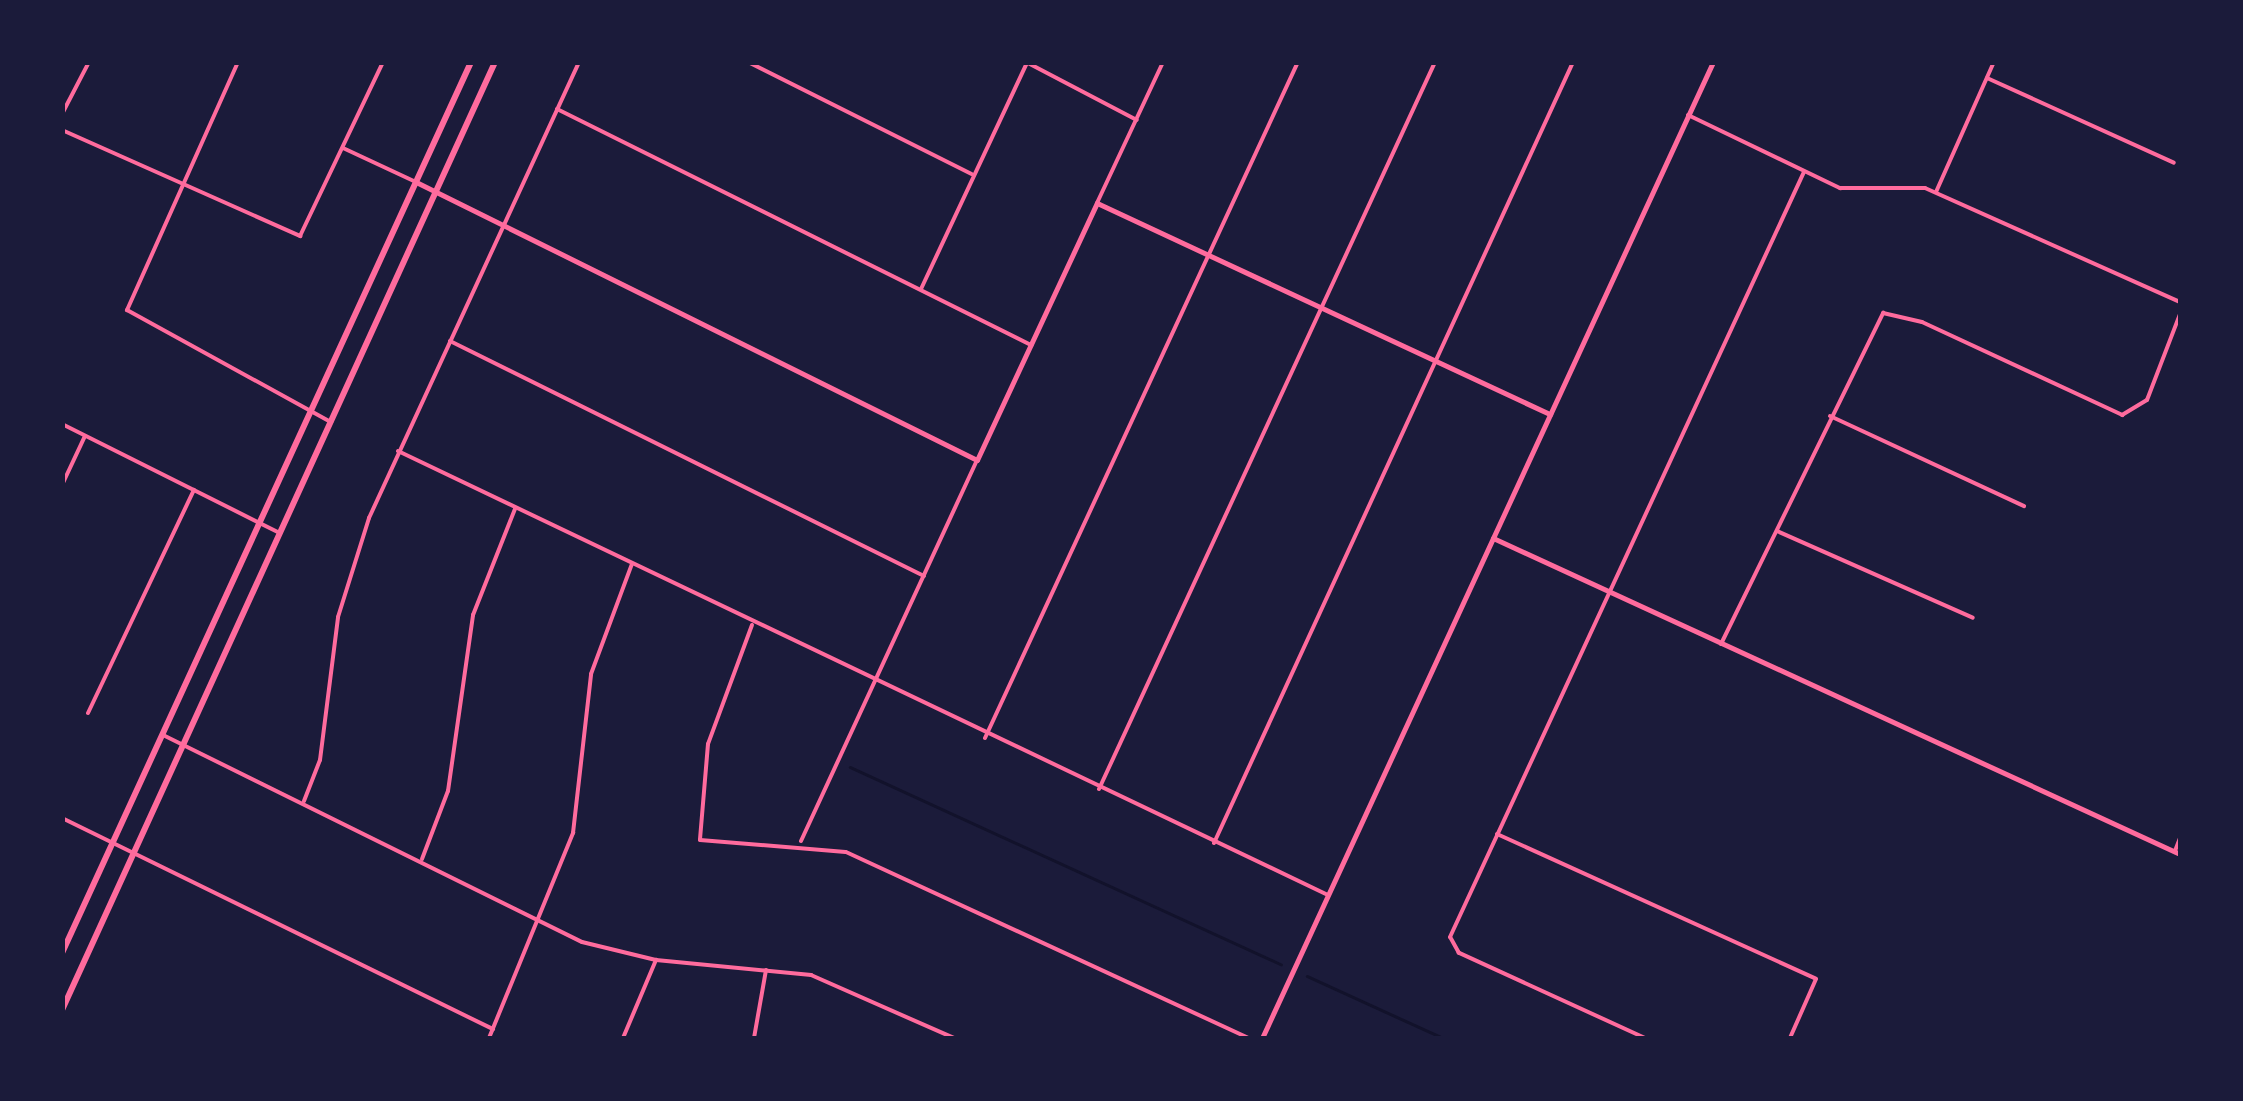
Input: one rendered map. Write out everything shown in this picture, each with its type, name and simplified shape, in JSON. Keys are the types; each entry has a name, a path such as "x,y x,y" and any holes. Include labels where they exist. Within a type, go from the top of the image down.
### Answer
{"main road":[{"path":"62,954 471,62"},
{"path":"62,1010 495,62"}],"street":[{"path":"62,114 89,62"},
{"path":"238,62 127,310 330,422"},
{"path":"62,130 300,236 383,62"},
{"path":"304,800 320,760 346,587 398,452 579,62"},
{"path":"748,62 972,174"},
{"path":"800,844 1162,62"},
{"path":"985,738 1298,62"},
{"path":"1098,790 1435,62"},
{"path":"1214,843 1573,62"},
{"path":"1262,1038 1712,62"},
{"path":"1936,192 1994,62"},
{"path":"920,288 1026,63 1137,120"},
{"path":"1987,78 2174,164"},
{"path":"558,109 1032,345"},
{"path":"1688,115 1804,172 1855,191 1936,192 2180,302"},
{"path":"343,148 504,223 977,460"},
{"path":"1646,1038 1448,945 1804,172"},
{"path":"1097,203 1550,414"},
{"path":"1720,644 1884,313 1922,322 2122,415 2147,400 2180,314"},
{"path":"450,341 924,576"},
{"path":"1830,416 2024,506"},
{"path":"62,424 280,533"},
{"path":"62,485 86,436"},
{"path":"398,452 873,686 1328,895"},
{"path":"88,714 194,490"},
{"path":"422,859 448,791 472,616 516,507"},
{"path":"1777,531 1973,618"},
{"path":"1493,538 2178,853 2180,838"},
{"path":"490,1038 574,833 592,674 632,564"},
{"path":"752,625 708,744 700,840 800,844 846,852 1248,1038"},
{"path":"162,735 304,800 540,920 656,960 766,969 826,980 954,1038"},
{"path":"62,818 493,1029"},
{"path":"1496,834 1816,979 1790,1038"},
{"path":"622,1038 656,960"},
{"path":"754,1038 766,969"}],"waterway":[{"path":"850,767 1281,964"},
{"path":"1307,976 1443,1038"}]}
